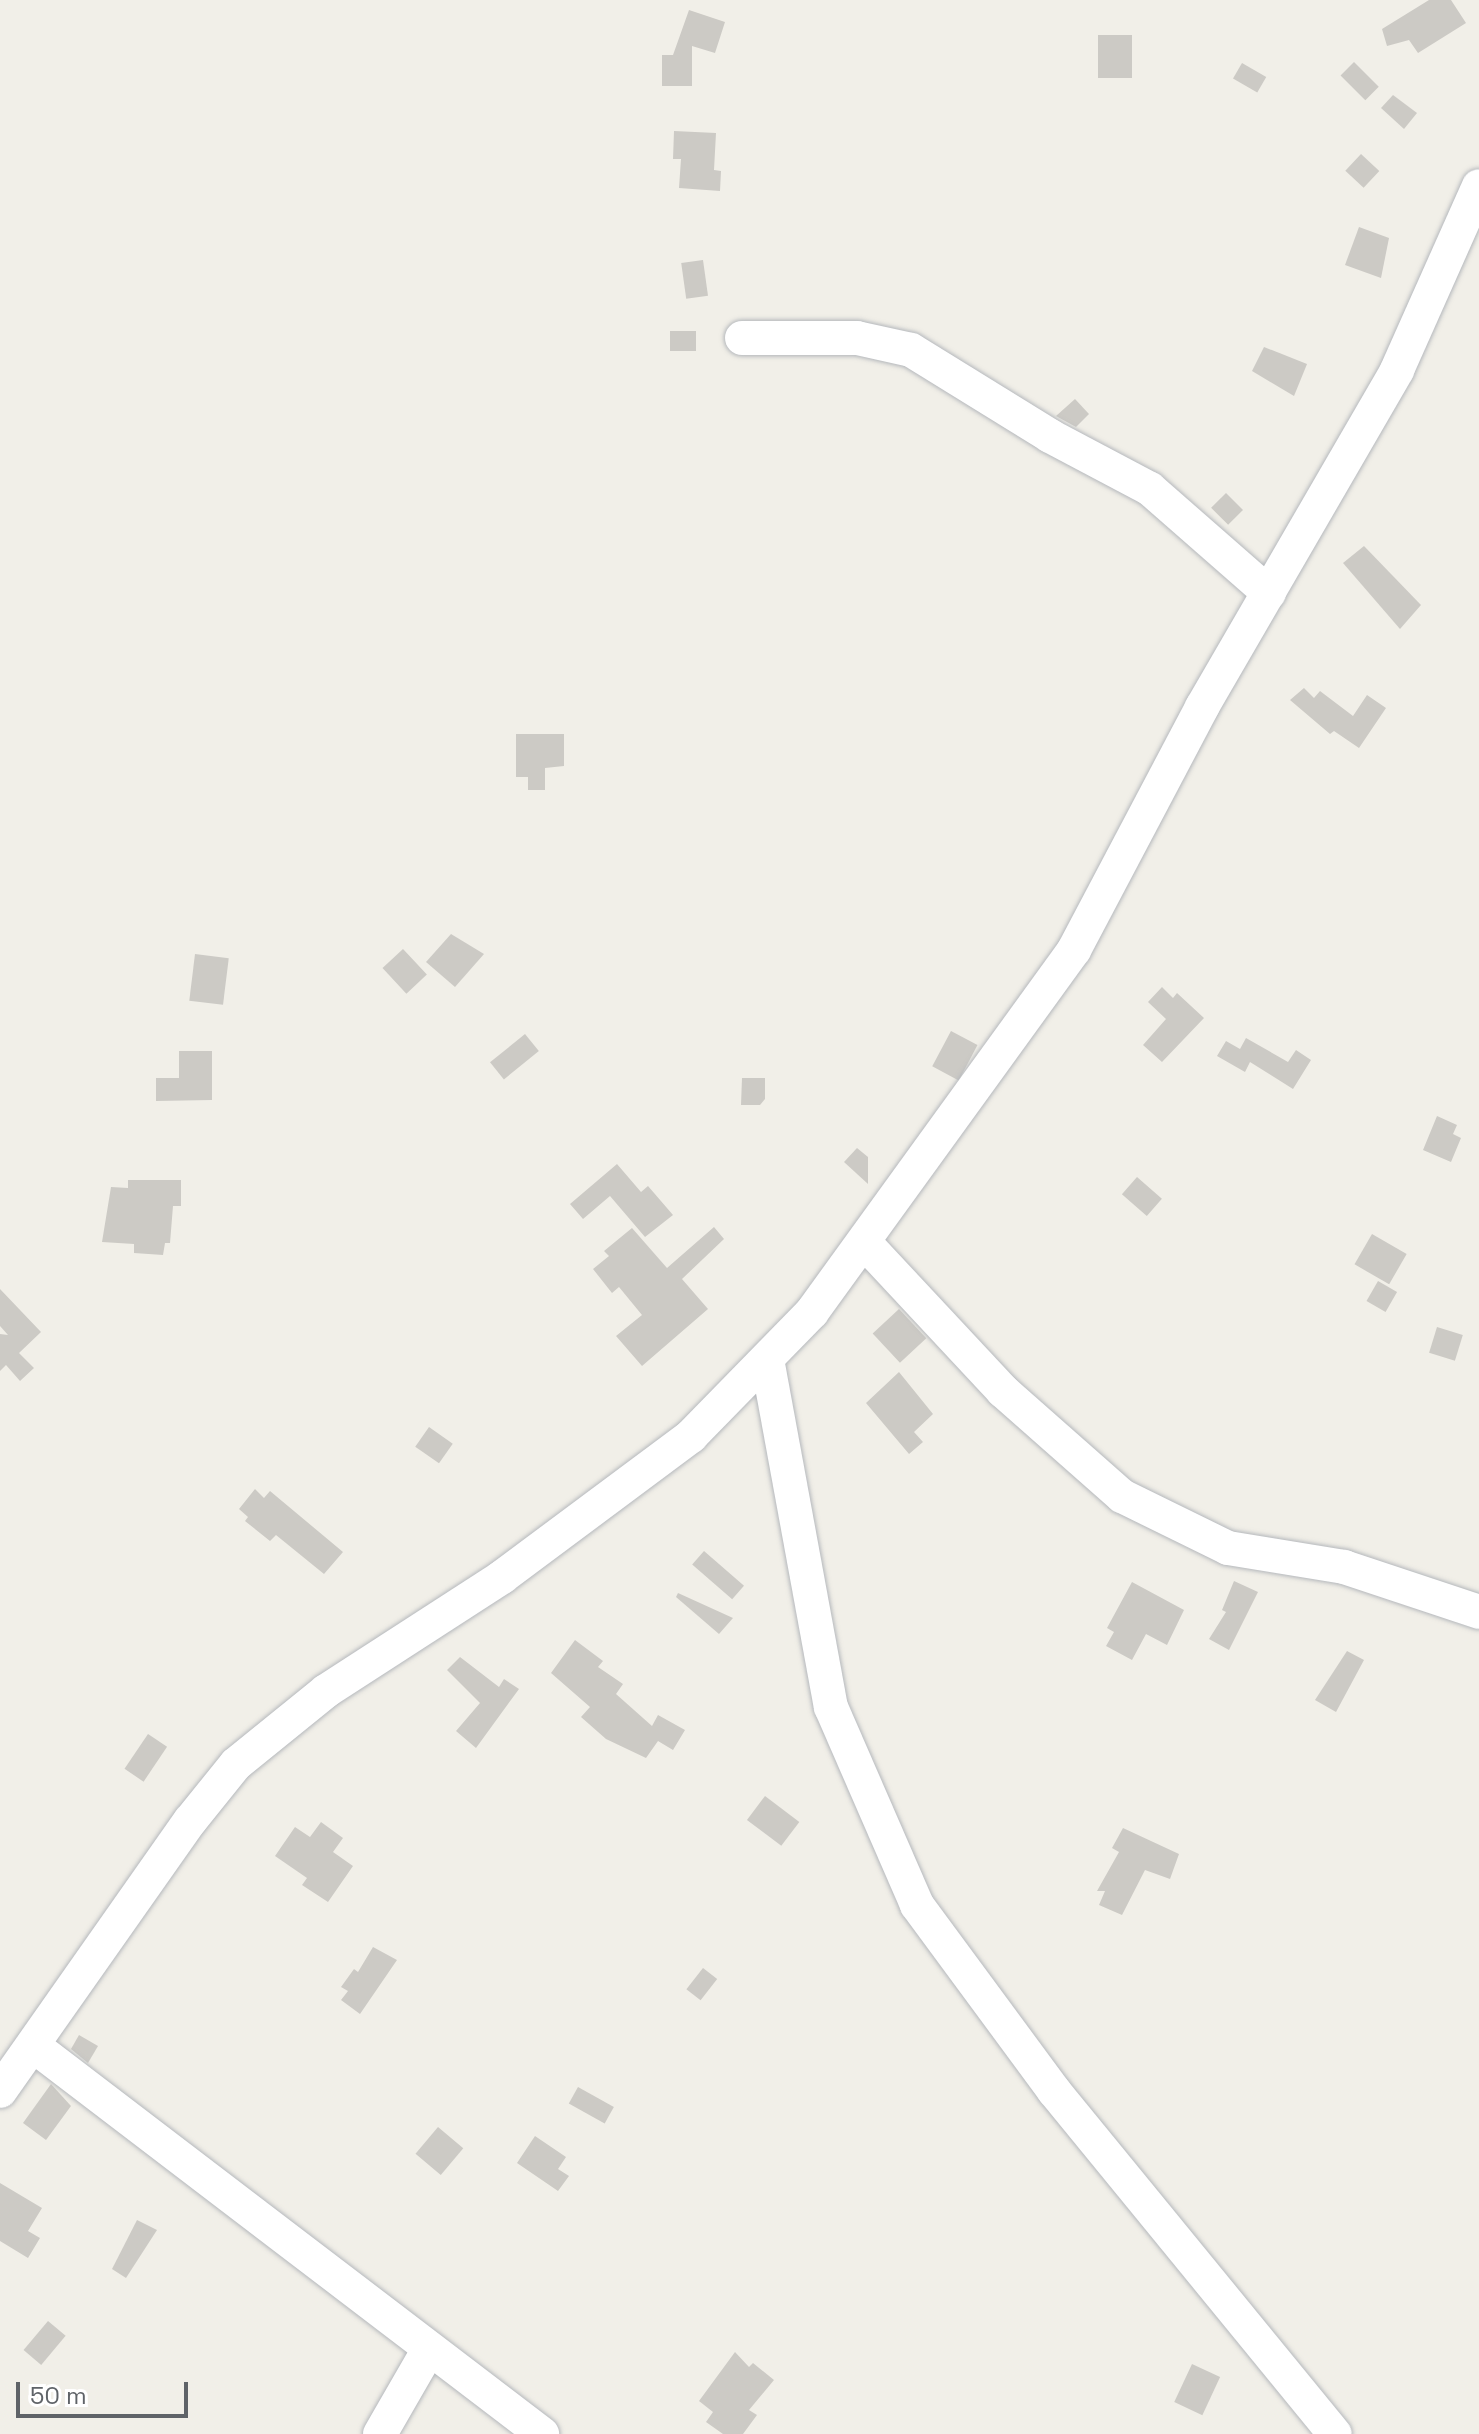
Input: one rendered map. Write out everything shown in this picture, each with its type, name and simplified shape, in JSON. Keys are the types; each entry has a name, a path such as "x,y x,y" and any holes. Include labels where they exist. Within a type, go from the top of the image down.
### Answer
{"street":[{"path":"0,2091 35,2047 190,1821 236,1764 326,1691 502,1577 691,1436 812,1312 865,1243 1074,950 1202,707 1397,370 1478,194"},
{"path":"742,338 857,338 911,350 1050,436 1150,489 1269,593"},
{"path":"865,1243 1003,1391 1122,1496 1228,1548 1344,1567 1479,1612"},
{"path":"767,1359 831,1707 917,1905 1054,2091 1335,2434"},
{"path":"35,2047 428,2351 542,2434"},
{"path":"380,2434 428,2351"}],"building":[{"path":"1429,0 1451,0 1466,23 1418,53 1409,40 1387,46 1382,29"},
{"path":"689,10 725,22 715,53 692,46 692,86 662,86 662,55 673,55"},
{"path":"1098,35 1132,35 1132,78 1098,78"},
{"path":"1354,62 1379,87 1365,100 1341,75"},
{"path":"1242,63 1266,77 1257,93 1233,79"},
{"path":"1393,95 1417,113 1404,129 1381,108"},
{"path":"674,131 716,133 714,170 721,171 720,191 679,188 681,159 673,159"},
{"path":"1361,154 1379,171 1364,188 1345,171"},
{"path":"1359,227 1389,238 1381,278 1345,265"},
{"path":"703,260 708,296 686,299 681,263"},
{"path":"670,331 696,331 696,351 670,351"},
{"path":"1264,347 1307,364 1294,396 1252,371"},
{"path":"1075,399 1089,414 1076,427 1056,416"},
{"path":"1226,493 1243,510 1228,525 1211,508"},
{"path":"1364,546 1421,605 1400,629 1343,563"},
{"path":"1304,688 1314,698 1320,691 1353,716 1367,695 1386,708 1359,748 1334,731 1330,734 1290,700"},
{"path":"516,734 564,734 564,766 545,768 545,790 528,790 528,777 516,777"},
{"path":"451,934 484,954 455,987 426,962"},
{"path":"403,949 427,975 406,994 383,968"},
{"path":"195,954 229,958 223,1005 189,1001"},
{"path":"1162,987 1173,998 1177,993 1204,1018 1162,1062 1143,1045 1166,1019 1148,1002"},
{"path":"951,1031 977,1045 959,1080 932,1066"},
{"path":"525,1034 539,1051 504,1079 490,1062"},
{"path":"1246,1038 1288,1062 1296,1050 1311,1060 1293,1089 1250,1062 1245,1072 1217,1056 1226,1041 1240,1049"},
{"path":"179,1051 212,1051 212,1100 156,1101 156,1078 179,1078"},
{"path":"742,1078 765,1078 765,1099 760,1105 741,1105"},
{"path":"1437,1116 1457,1125 1453,1134 1461,1138 1451,1162 1423,1150"},
{"path":"857,1148 868,1157 868,1184 844,1162"},
{"path":"617,1164 641,1192 648,1186 673,1215 645,1237 610,1196 583,1219 570,1204"},
{"path":"1137,1177 1162,1199 1147,1216 1122,1194"},
{"path":"128,1180 181,1180 181,1206 173,1206 170,1243 165,1243 163,1255 134,1253 134,1244 102,1242 111,1187 128,1188"},
{"path":"714,1227 724,1239 682,1279 708,1309 642,1366 616,1336 642,1315 619,1287 612,1293 593,1269 609,1256 604,1251 632,1228 667,1268"},
{"path":"1372,1234 1407,1254 1389,1284 1354,1264"},
{"path":"1378,1281 1397,1292 1386,1312 1366,1301"},
{"path":"0,1289 41,1332 19,1353 34,1368 20,1381 6,1365 0,1371 0,1334 8,1335 0,1326"},
{"path":"899,1309 926,1338 900,1363 873,1334"},
{"path":"1437,1327 1463,1335 1455,1361 1429,1353"},
{"path":"899,1372 933,1414 914,1432 923,1442 909,1454 866,1403"},
{"path":"429,1427 453,1444 439,1463 415,1447"},
{"path":"255,1489 264,1498 270,1491 343,1552 324,1574 276,1535 270,1541 245,1521 248,1517 239,1509"},
{"path":"704,1551 744,1586 732,1599 692,1565"},
{"path":"1234,1581 1258,1592 1229,1650 1209,1639 1226,1612 1222,1610"},
{"path":"1132,1582 1184,1610 1167,1645 1146,1634 1132,1660 1106,1646 1114,1632 1107,1628"},
{"path":"678,1593 733,1618 719,1634 676,1597"},
{"path":"575,1640 603,1661 598,1667 623,1684 616,1694 652,1726 658,1715 685,1730 673,1750 658,1741 646,1758 606,1739 581,1717 590,1707 551,1673"},
{"path":"1347,1651 1364,1660 1336,1712 1315,1700"},
{"path":"460,1657 499,1687 504,1679 519,1689 476,1748 456,1731 480,1703 447,1670"},
{"path":"148,1734 167,1747 144,1782 125,1769"},
{"path":"765,1796 799,1822 781,1846 747,1820"},
{"path":"321,1822 343,1838 333,1852 353,1866 328,1902 302,1885 307,1878 275,1856 295,1827 310,1837"},
{"path":"1123,1828 1179,1854 1170,1879 1145,1870 1122,1915 1099,1905 1105,1891 1097,1891 1119,1852 1112,1848"},
{"path":"373,1947 397,1960 360,2014 341,2000 348,1991 341,1987 354,1969 358,1972"},
{"path":"703,1968 717,1979 701,2000 686,1989"},
{"path":"79,2035 98,2046 88,2063 71,2049"},
{"path":"51,2084 71,2106 46,2140 23,2123"},
{"path":"578,2087 614,2107 605,2123 569,2104"},
{"path":"438,2127 463,2148 441,2175 416,2154"},
{"path":"535,2136 566,2157 558,2169 569,2176 558,2191 517,2163"},
{"path":"0,2183 42,2208 28,2231 40,2238 28,2258 0,2241"},
{"path":"137,2220 157,2230 126,2278 112,2269"},
{"path":"48,2321 66,2336 41,2365 24,2350"},
{"path":"735,2352 749,2367 753,2363 774,2380 749,2410 757,2415 743,2434 723,2434 706,2422 713,2412 699,2401"},
{"path":"1192,2364 1220,2377 1202,2415 1174,2402"}]}
